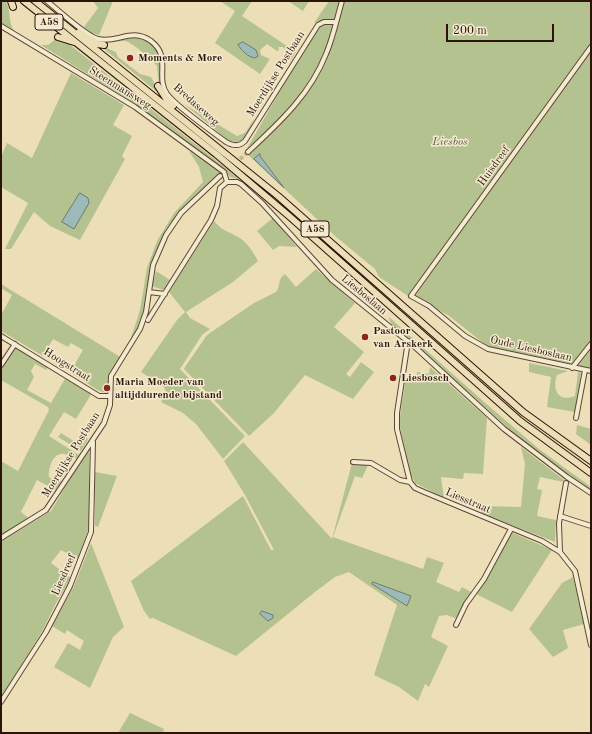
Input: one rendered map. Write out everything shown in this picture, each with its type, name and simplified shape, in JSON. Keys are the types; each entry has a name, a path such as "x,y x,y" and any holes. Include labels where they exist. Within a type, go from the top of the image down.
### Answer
{"highway":[{"path":"11,1 13,8"},
{"name":"A58","path":"24,1 216,154 273,202 520,421 591,473"},
{"name":"A58","path":"35,1 197,129 278,196 523,412 591,461"},
{"name":"A58","path":"59,20 98,44 104,45"},
{"name":"A58","path":"58,37 75,42"},
{"name":"A58","path":"158,86 167,100 197,129"}],"street":[{"name":"Bredaseweg","path":"47,1 95,38 112,40 133,35 152,42 157,48 163,61 163,80 168,95 226,142 238,146"},
{"path":"248,152 286,116 309,88 327,54 342,1"},
{"name":"Moerdijkse Postbaan","path":"238,146 245,141 318,25 324,22 336,22"},
{"name":"Steenmansweg","path":"1,26 135,107 224,172 227,182"},
{"name":"Huisdreef","path":"411,296 591,47"},
{"name":"Moerdijkse Postbaan","path":"1,538 46,510 94,439 106,417 110,396 111,376 136,339 140,329 149,292 153,265 166,235 181,213 220,176"},
{"path":"148,320 211,220 217,206 220,188 227,182"},
{"name":"Liesboslaan","path":"227,182 237,182 247,189 262,203 332,280 408,341 509,433 567,477 591,493"},
{"path":"149,292 165,294"},
{"name":"Oude Liesboslaan","path":"411,296 429,306 465,336 488,349 591,371"},
{"name":"Hoogstraat","path":"1,336 99,396 110,396"},
{"path":"408,341 396,413 397,429 410,482"},
{"path":"1,365 15,344"},
{"path":"572,368 591,344"},
{"path":"576,418 585,370"},
{"name":"Liesdreef","path":"1,702 46,632 70,586 91,532 94,439"},
{"name":"Liesstraat","path":"353,462 371,463 400,480 410,482 415,488 550,545 560,552 575,572 591,645"},
{"path":"560,552 560,516 566,484"},
{"path":"560,516 591,526"},
{"path":"456,625 466,604 484,579 511,529"},
{"path":"550,545 557,543 559,540"}],"green space":[{"path":"1,1 6,1 14,31 1,23"},
{"path":"93,1 113,1 99,35 92,33 84,27 98,8"},
{"path":"220,1 252,1 242,16 296,52 290,61 283,47 278,47 279,50 277,51 267,44 260,50 261,55 270,59 260,74 215,43 235,11"},
{"path":"288,1 309,1 303,11"},
{"name":"Liesbos","path":"329,1 591,1 591,370 497,354 448,315 408,296 379,277 375,269 335,236 245,152 323,20 314,23"},
{"path":"126,37 139,38 149,42 155,47 158,54 166,94 159,85 157,66 137,48 125,41 107,42 97,40"},
{"path":"56,39 65,41 241,180 230,177 224,169 140,107 41,45 48,45"},
{"path":"99,45 116,52 118,57 140,74 151,77 161,95"},
{"path":"71,73 124,105 113,125 132,136 122,156 125,159 80,240 50,226 34,212 11,249 5,249 28,203 1,187 1,157 7,143 32,158"},
{"path":"184,104 237,136 245,133 254,119 244,138 238,143 233,144"},
{"path":"189,151 221,172 186,206 166,229 152,265 143,314 134,339 131,338 140,310 147,268 157,241 174,213 203,182 199,167"},
{"path":"273,218 297,247 279,246 273,250 257,231"},
{"path":"214,221 223,229 244,241 258,261 233,282 186,312 190,318 210,329 202,335 180,369 245,436 223,459 196,424 183,413 161,402 166,392 164,387 141,372 177,320 185,312 169,292"},
{"path":"316,269 355,303 334,327 364,352 346,374 350,377 361,362 374,372 353,399 305,375 274,413 249,436 184,369 207,335 254,303 276,292 281,278 285,274 296,287"},
{"path":"156,271 170,280 167,287 163,290 152,286"},
{"path":"1,284 122,358 109,381 107,393 99,391 70,372 83,350 71,343 68,347 53,339 43,356 1,331 1,315 12,295 1,288"},
{"path":"389,317 539,449 591,487 591,491 520,439 411,340 397,330 391,323"},
{"path":"15,346 49,366 46,370 35,364 31,371 34,377 27,390 51,403 66,377 92,393 76,419 64,412 49,436 79,455 77,459 66,454 61,454 57,455 52,461 49,469 49,477 55,481 64,481 57,491 37,480 21,512 30,519 1,536 1,461 18,471 49,410 48,407 1,380 1,369"},
{"path":"529,363 568,371 557,375 555,385 558,393 564,398 575,396 578,372 581,373 575,412 547,407 551,377 529,372"},
{"path":"430,367 487,418 483,474 464,473 463,479 441,477 444,498 415,483 410,473 399,423 406,377 417,377 417,372 429,374"},
{"path":"577,425 591,429 591,445 576,434"},
{"path":"61,433 80,445 86,437 88,439 81,451 58,437"},
{"path":"243,442 332,539 352,463 368,465 362,478 355,476 333,537 423,569 427,557 444,563 436,582 459,592 462,587 471,592 457,619 447,615 439,616 431,637 448,646 429,687 425,684 418,701 399,687 374,675 397,605 349,572 335,577 236,656 153,618 150,619 144,611 131,581 243,496 271,550 274,550 245,495 224,461","holes":["373,582 411,596 407,606 372,584"]},
{"path":"89,447 90,525 78,559 61,550 51,563 71,578 55,605 43,630 1,698 1,541 51,511"},
{"path":"521,447 564,480 564,482 540,477 537,489 542,490 537,516 556,520 555,542 481,513 481,506 521,507 525,464"},
{"path":"95,472 117,476 98,527 95,526"},
{"path":"511,532 552,550 512,612 474,593"},
{"path":"91,543 124,627 113,637 90,688 54,667 68,643 80,650 84,641 67,630 65,634 52,626 74,586"},
{"path":"573,577 584,624 563,630 568,648 553,657 529,629 562,583"},
{"path":"130,713 164,729 163,733 118,733"}],"water":[{"path":"243,42 256,50 258,56 255,58 252,57 243,51 238,45"},
{"path":"260,154 260,156 284,188 254,159"},
{"path":"80,193 88,198 89,203 74,229 62,222"},
{"path":"373,582 411,596 407,606 372,584"},
{"path":"262,611 273,615 273,618 268,621 260,614"}],"tunnel":[{"path":"222,175 248,152"}],"place":[{"name":"Moments & More","path":"130,58"},
{"name":"Pastoor van Arskerk","path":"365,337"},
{"name":"Liesbosch","path":"393,378"},
{"name":"Maria Moeder van altijddurende bijstand","path":"107,388"}]}
